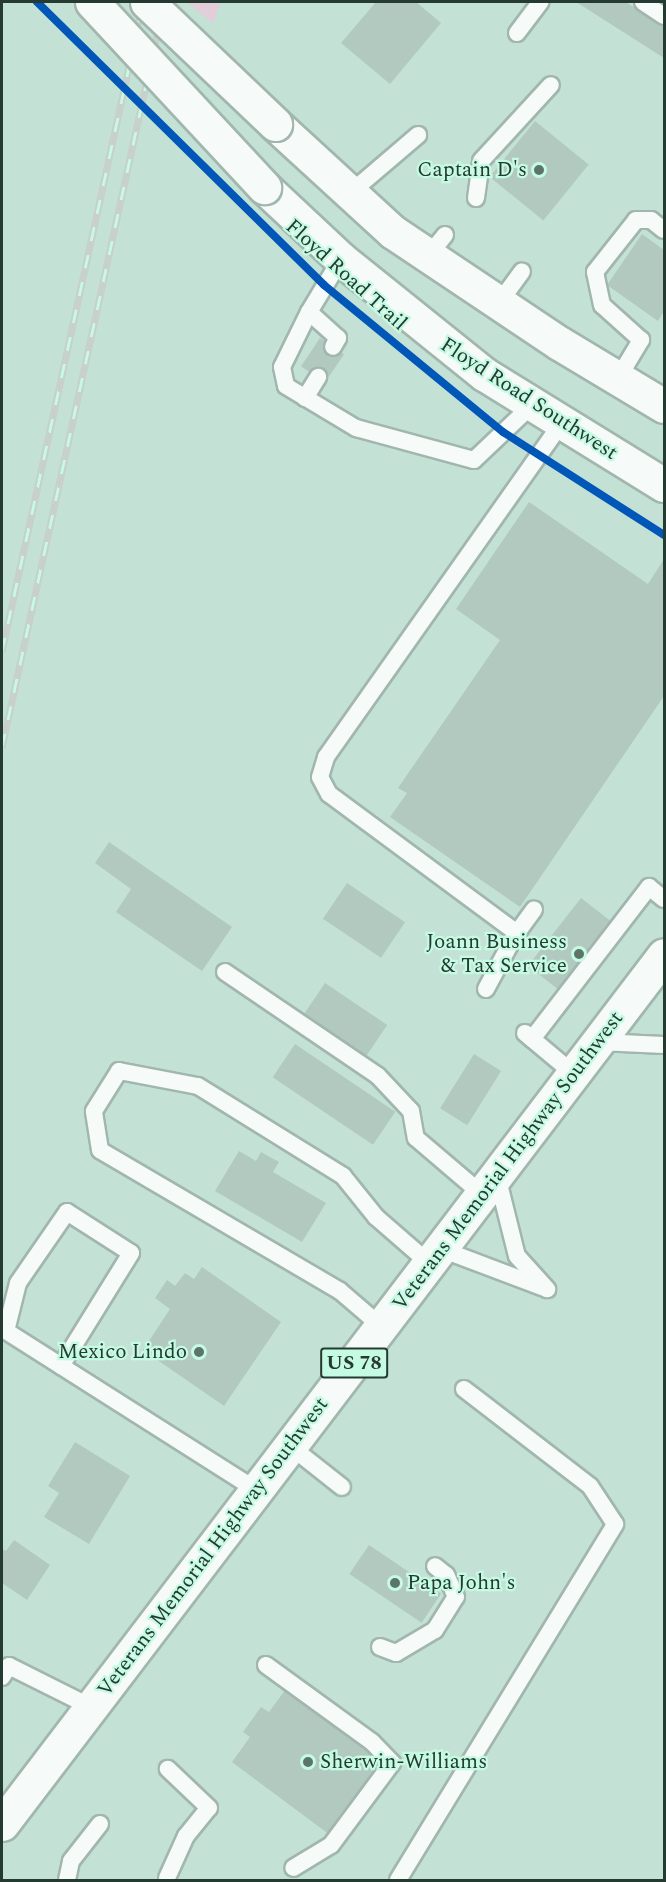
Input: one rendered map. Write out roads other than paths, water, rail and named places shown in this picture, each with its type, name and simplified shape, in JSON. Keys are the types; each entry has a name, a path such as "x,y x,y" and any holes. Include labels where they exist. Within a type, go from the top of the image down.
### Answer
{"main road":[{"name":"Floyd Road Southwest","path":"92,2 264,187 341,259 433,335 532,405 664,485"},
{"path":"147,2 349,194 437,245 500,303 617,380 664,406"},
{"name":"Veterans Memorial Highway Southwest","path":"2,1824 664,955"}],"lane":[{"path":"517,33 540,2"},
{"path":"643,2 664,16"},
{"path":"476,198 481,160 551,85"},
{"path":"349,194 418,135"},
{"path":"617,380 641,340 602,305 595,272 636,220 651,220 664,230"},
{"path":"341,259 309,312 282,367 286,386 356,428 474,460 532,405"},
{"path":"500,303 522,271"},
{"path":"309,312 338,338 333,347"},
{"path":"305,398 318,377"},
{"path":"517,933 329,794 320,777 326,757 561,424"},
{"path":"574,1074 529,1035 649,887 664,898"},
{"path":"486,989 517,933 534,909"},
{"path":"225,972 378,1076 411,1111 416,1138 490,1185 517,1256 548,1289 436,1257 376,1216 343,1176 198,1086 119,1071 94,1112 100,1150 340,1291 382,1327"},
{"path":"599,1042 664,1045"},
{"path":"61,1366 131,1253 66,1212 18,1282 6,1331 61,1366 257,1490"},
{"path":"398,1881 615,1524 590,1486 464,1389"},
{"path":"290,1446 342,1487"},
{"path":"380,1647 396,1653 435,1630 456,1597 446,1575 435,1566"},
{"path":"266,1665 372,1742 392,1763 331,1845 292,1868"},
{"path":"4,1668 91,1707"},
{"path":"167,1878 186,1836 210,1808 168,1769"},
{"path":"67,1881 71,1861 100,1824"}],"railway":[{"path":"2,651 143,2"},
{"path":"2,747 164,2"}],"place":[{"name":"Captain D's","path":"539,170"},
{"name":"Joann Business & Tax Service","path":"579,954"},
{"name":"Mexico Lindo","path":"199,1352"},
{"name":"Papa John's","path":"395,1583"},
{"name":"Sherwin-Williams","path":"308,1762"}]}
